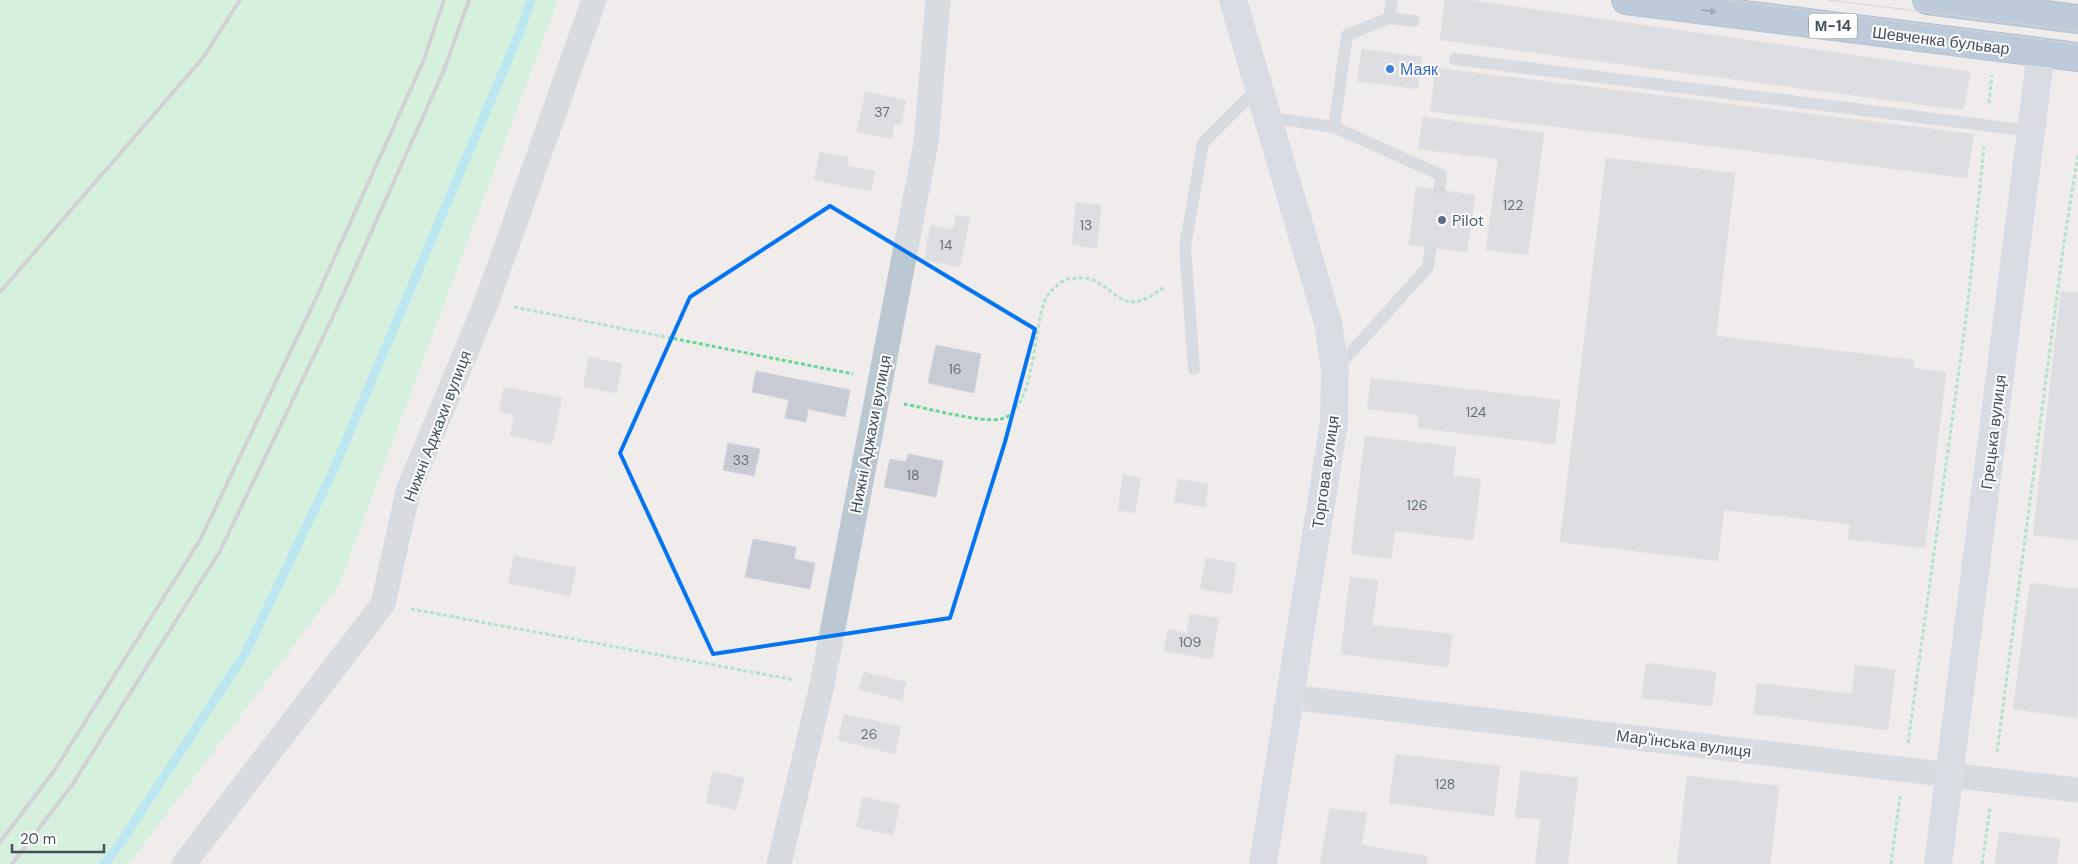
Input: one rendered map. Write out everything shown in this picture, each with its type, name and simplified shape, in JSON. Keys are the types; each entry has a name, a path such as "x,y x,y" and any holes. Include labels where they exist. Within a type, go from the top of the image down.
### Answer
{"highway":[{"name":"Шевченка бульвар","path":"1626,0 2078,57"},
{"path":"1927,0 2047,8 2078,19"},
{"name":"Грецька вулиця","path":"2041,52 2047,8"}],"street":[{"name":"Нижні Аджахи вулиця","path":"184,864 383,604 408,491 486,301 594,0"},
{"name":"Нижні Аджахи вулиця","path":"779,864 822,685 926,143 938,0"},
{"name":"Торгова вулиця","path":"1233,0 1260,86 1267,117 1328,323 1335,370 1334,423 1263,864"},
{"name":"Грецька вулиця","path":"1938,864 2041,52"},
{"name":"Мар'їнська вулиця","path":"1290,696 2078,790"}],"lane":[{"path":"1390,18 1392,0"},
{"path":"1334,127 1347,35 1390,18 1414,21"},
{"path":"1455,59 2031,131"},
{"path":"1194,369 1185,246 1203,143 1260,86"},
{"path":"1267,117 1334,127 1441,175 1439,190"},
{"path":"1335,370 1428,267 1431,247"}],"path":[{"path":"1891,864 1967,311 1994,47"},
{"path":"1982,864 2062,252 2078,156"},
{"path":"486,301 879,389 987,420 1002,419 1014,412 1026,386 1044,303 1053,288 1065,279 1082,278 1098,282 1120,299 1135,302 1153,297 1166,285 1185,246"},
{"path":"383,604 822,685"}],"highlighted area":[{"path":"830,206 1035,329 1005,442 950,618 713,654 620,453 690,297"}],"green space":[{"path":"0,0 558,0 339,585 129,864 0,864"}],"building":[{"path":"1445,0 1469,0 1971,72 1963,110 1440,40"},
{"path":"1362,49 1422,57 1418,89 1357,81"},
{"path":"1436,68 1974,134 1967,178 1430,111"},
{"path":"865,92 906,100 901,125 894,124 892,139 857,132"},
{"path":"1423,117 1544,133 1528,255 1486,250 1498,159 1418,149"},
{"path":"820,152 849,157 847,166 875,171 871,191 814,180"},
{"path":"1606,158 1735,173 1716,336 1914,360 1913,368 1946,372 1925,548 1848,539 1850,524 1724,510 1718,561 1560,542"},
{"path":"1416,187 1475,195 1467,252 1409,245"},
{"path":"1076,202 1101,205 1097,248 1072,245"},
{"path":"956,215 970,218 960,267 924,260 931,225 953,230"},
{"path":"2061,291 2078,293 2078,540 2033,535"},
{"path":"936,345 981,354 974,393 928,383"},
{"path":"589,357 622,364 616,393 583,387"},
{"path":"756,371 850,390 845,417 808,409 806,422 785,418 789,400 752,392"},
{"path":"1371,378 1560,400 1555,444 1418,428 1419,415 1367,409"},
{"path":"504,387 562,398 552,444 510,436 514,415 499,412"},
{"path":"1365,436 1456,447 1453,476 1481,479 1473,540 1395,531 1391,559 1351,554"},
{"path":"728,443 760,449 754,476 723,470"},
{"path":"908,454 943,461 936,497 884,487 890,459 906,462"},
{"path":"1123,474 1141,478 1135,513 1118,510"},
{"path":"1178,479 1208,484 1205,507 1174,502"},
{"path":"753,539 796,547 794,559 815,563 810,589 745,577"},
{"path":"514,556 576,568 570,596 508,583"},
{"path":"1206,558 1236,563 1232,594 1200,589"},
{"path":"1350,577 1378,580 1372,625 1452,634 1448,667 1341,654"},
{"path":"2030,583 2078,589 2077,718 2013,709"},
{"path":"1190,614 1219,618 1212,659 1164,651 1168,629 1187,633"},
{"path":"1646,663 1716,672 1712,706 1642,698"},
{"path":"1855,665 1895,670 1888,730 1754,714 1757,683 1852,694"},
{"path":"864,672 906,682 902,700 859,690"},
{"path":"844,714 901,727 895,754 838,740"},
{"path":"1396,754 1500,766 1494,816 1389,803"},
{"path":"713,771 744,778 736,810 706,803"},
{"path":"1521,771 1578,778 1568,864 1535,864 1541,819 1515,817"},
{"path":"1687,776 1779,786 1770,864 1677,864"},
{"path":"863,797 900,805 893,835 856,827"},
{"path":"1330,808 1367,813 1361,845 1428,856 1426,864 1320,864"},
{"path":"1999,832 2060,839 2057,864 1995,864"}],"waterway":[{"path":"104,864 120,844 246,652 333,471 519,34 531,0"}],"tram line":[{"path":"1727,0 2078,44"},
{"path":"1828,0 2078,31"}],"railway":[{"path":"0,292 202,59 240,0"},
{"path":"0,842 54,771 200,540 317,296 423,62 444,0"},
{"path":"12,864 72,785 220,551 338,306 444,70 469,0"}],"place":[{"name":"Маяк","path":"1390,69"},
{"name":"Pilot","path":"1442,220"}]}
